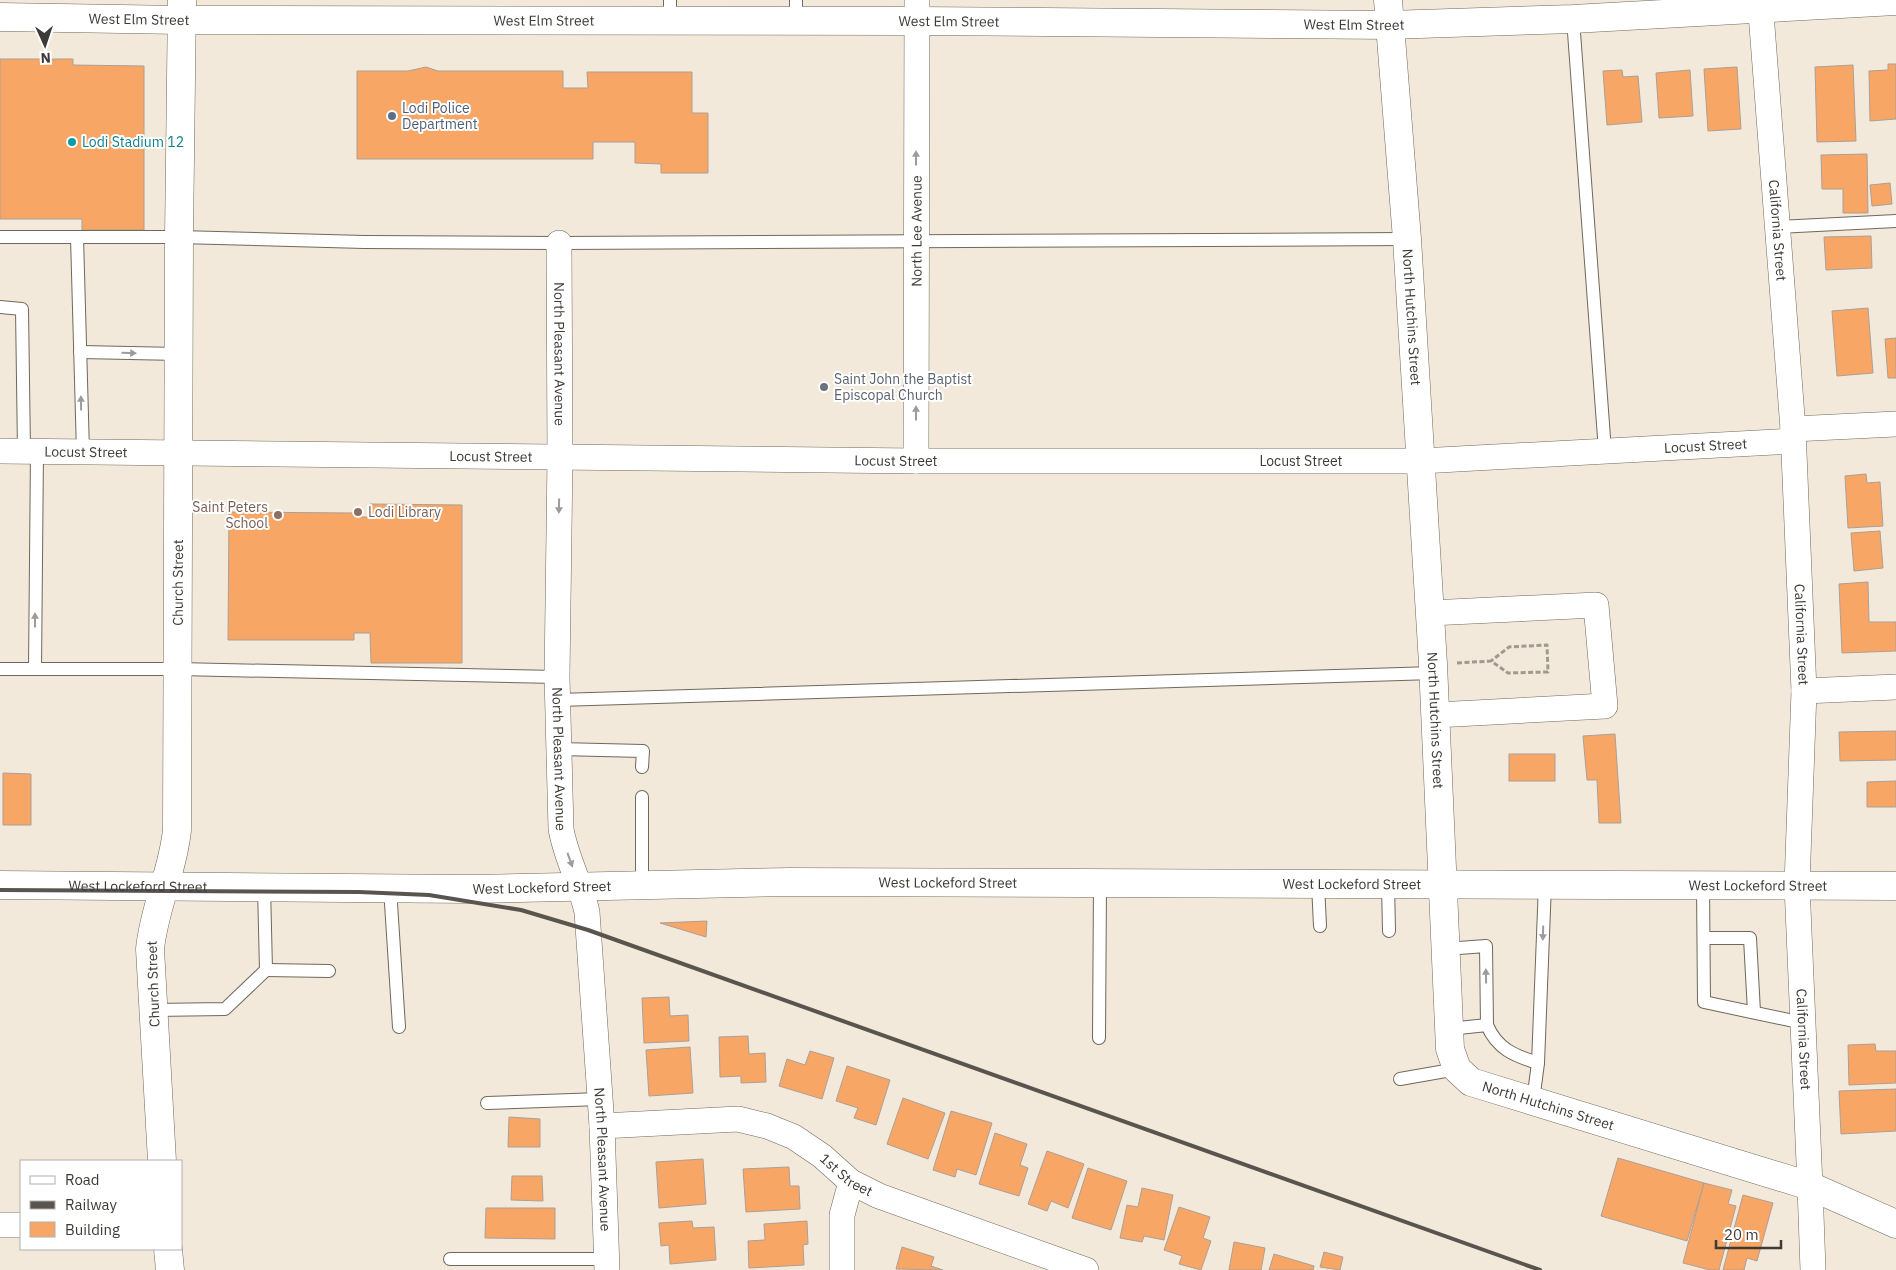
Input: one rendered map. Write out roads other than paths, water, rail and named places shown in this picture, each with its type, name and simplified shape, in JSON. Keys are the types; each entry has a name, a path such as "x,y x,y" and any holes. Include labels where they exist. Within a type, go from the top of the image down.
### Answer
{"street":[{"name":"West Elm Street","path":"17,14 182,10 917,10 1388,12 1573,19 1761,4 1896,1"},
{"name":"California Street","path":"1761,4 1793,435 1804,691 1797,885 1812,1270"},
{"name":"Church Street","path":"162,1160 150,962 151,935 174,849 177,830 179,237 182,10"},
{"name":"North Lee Avenue","path":"916,461 917,10"},
{"name":"North Hutchins Street","path":"1388,12 1407,239 1434,668 1450,1049 1457,1069 1471,1082 1810,1186 1896,1224"},
{"name":"North Pleasant Avenue","path":"559,243 558,688 561,829 563,842 587,912 602,1126 606,1265"},
{"name":"Locust Street","path":"0,451 916,461 1421,461 1605,452 1896,424"},
{"path":"1430,613 1596,605 1605,706 1436,715"},
{"path":"1804,691 1896,687"},
{"name":"West Lockeford Street","path":"0,885 472,889 789,882 1896,886"},
{"name":"1st Street","path":"602,1126 738,1119 767,1126 794,1137 822,1156 851,1182 879,1196 1086,1270"},
{"path":"842,1270 842,1215 851,1182"},
{"path":"0,1225 20,1225"},
{"path":"168,1250 170,1270"}],"lane":[{"path":"1573,19 1605,452"},
{"path":"1778,227 1896,221"},
{"path":"0,237 179,237 364,242 559,243 1407,239"},
{"path":"77,237 82,452"},
{"path":"0,307 16,307 22,309 23,314 31,451 35,669"},
{"path":"80,352 179,354"},
{"path":"0,669 178,669 558,688 1434,668"},
{"path":"559,749 643,751 642,767"},
{"path":"642,797 642,885"},
{"path":"1099,1038 1100,884"},
{"path":"1318,884 1320,926"},
{"path":"1388,884 1389,931"},
{"path":"1533,1101 1538,1063 1545,884"},
{"path":"1703,885 1704,1002 1803,1023"},
{"path":"264,886 266,970"},
{"path":"390,888 399,1027"},
{"path":"1704,938 1750,938 1754,1012"},
{"path":"1445,948 1486,946 1487,1025 1492,1036 1514,1055 1538,1063"},
{"path":"153,1010 225,1009 266,970 329,971"},
{"path":"1449,1029 1487,1025"},
{"path":"1400,1079 1457,1069"},
{"path":"487,1103 600,1099"},
{"path":"450,1259 606,1265"}],"railway":[{"path":"0,890 359,892 429,895 521,910 588,930 1540,1270"}],"place":[{"name":"Lodi Police Department","path":"392,116"},
{"name":"Lodi Stadium 12","path":"72,142"},
{"name":"Saint John the Baptist Episcopal Church","path":"824,387"},
{"name":"Lodi Library","path":"358,512"},
{"name":"Saint Peters School","path":"278,515"}]}
